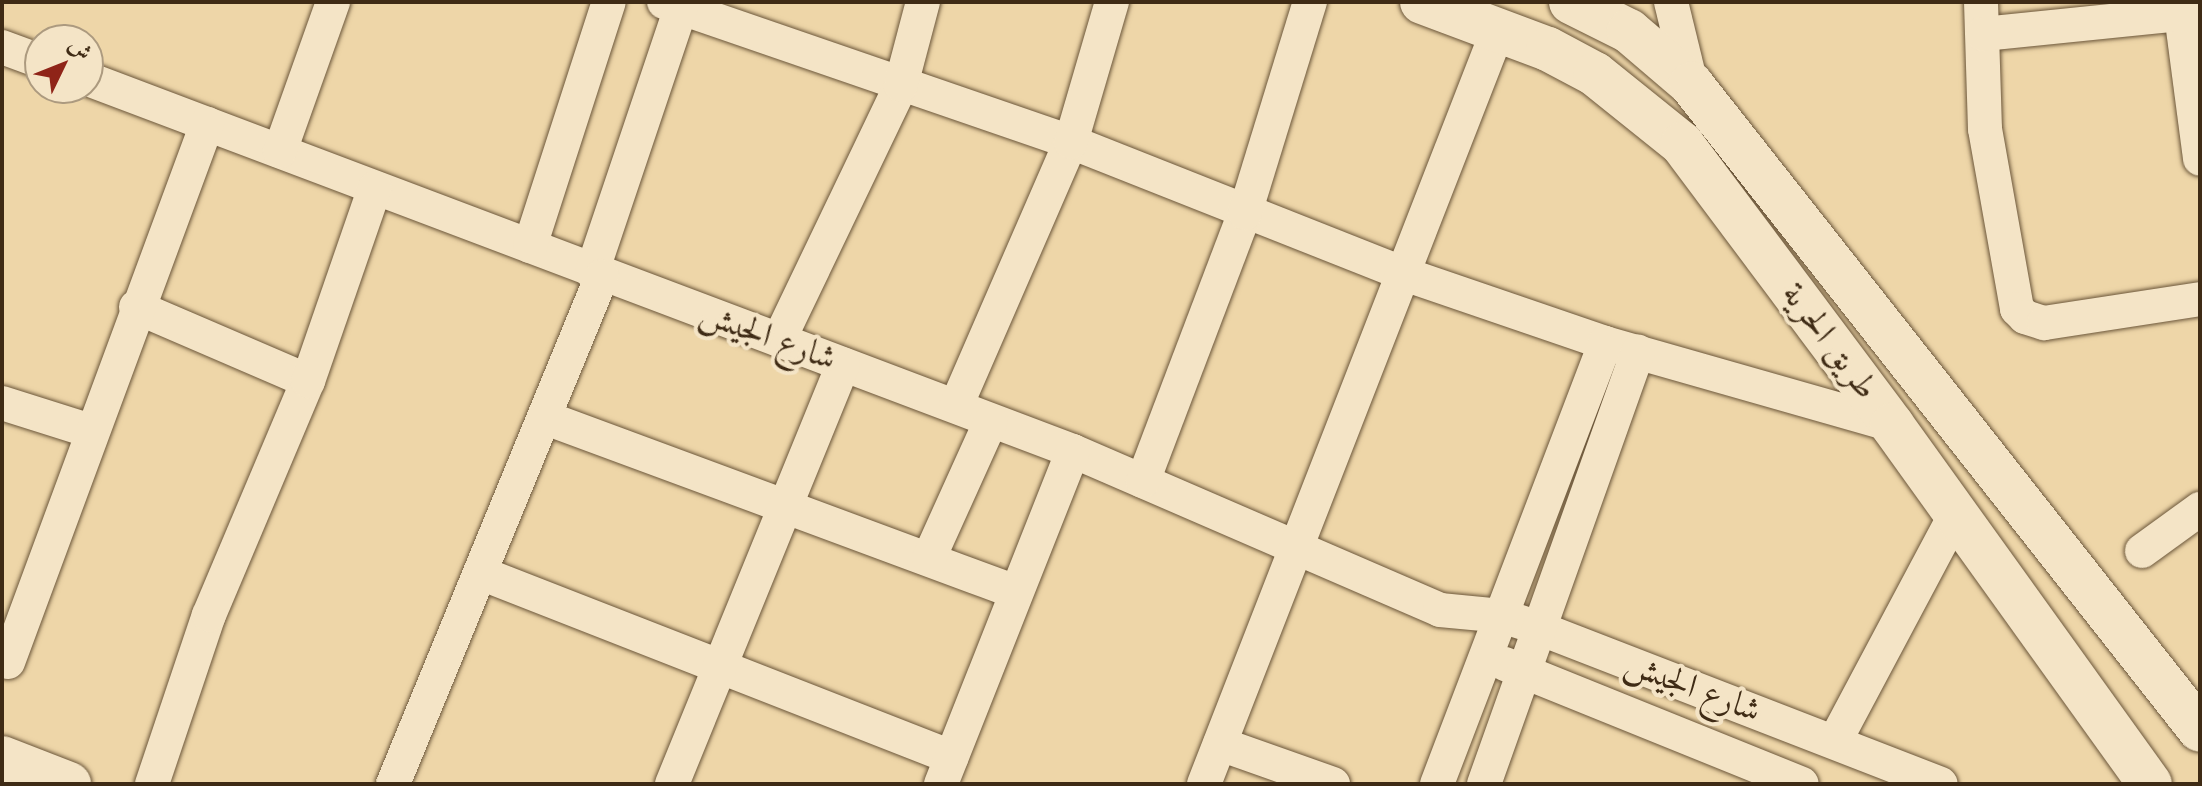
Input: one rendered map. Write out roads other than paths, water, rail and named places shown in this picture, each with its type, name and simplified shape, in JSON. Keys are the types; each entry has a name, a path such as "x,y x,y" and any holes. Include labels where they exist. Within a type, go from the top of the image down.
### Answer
{"main road":[{"name":"طريق الحرية","path":"1422,2 1498,30 1595,74 1682,144 1892,425 2150,784"},
{"name":"طريق الحرية","path":"1571,2 1629,31 1691,84 1878,328 2200,730"},
{"path":"2,758 55,781"}],"street":[{"path":"280,151 333,2"},
{"path":"530,246 609,2"},
{"path":"779,340 901,85 923,2"},
{"path":"956,406 1071,142 1112,2"},
{"path":"1143,481 1245,213 1310,2"},
{"path":"1671,2 1691,84"},
{"path":"393,784 546,418 597,274 676,4 1071,142 1404,274 1605,343 1892,425"},
{"path":"2200,159 2191,13 1982,18 1985,129 2017,309 2044,323 2200,299"},
{"path":"1204,784 1498,30"},
{"path":"2,47 24,55"},
{"name":"شارع الجيش","path":"104,85 597,274 1073,451 1440,610 1502,616 1536,627 1941,784"},
{"path":"8,662 136,307 207,124"},
{"path":"152,784 209,615 308,381 375,188"},
{"path":"136,307 308,381"},
{"path":"1437,784 1605,343"},
{"path":"1484,784 1536,627 1638,352"},
{"path":"672,784 783,505 843,364"},
{"path":"2,403 91,431"},
{"path":"546,418 1016,592"},
{"path":"929,558 991,421"},
{"path":"483,574 717,668 946,770 1073,451"},
{"path":"2142,551 2200,509"},
{"path":"1835,741 1956,513"},
{"name":"شارع الجيش","path":"1440,610 1487,656 1802,784"},
{"path":"1220,744 1333,784"}]}
